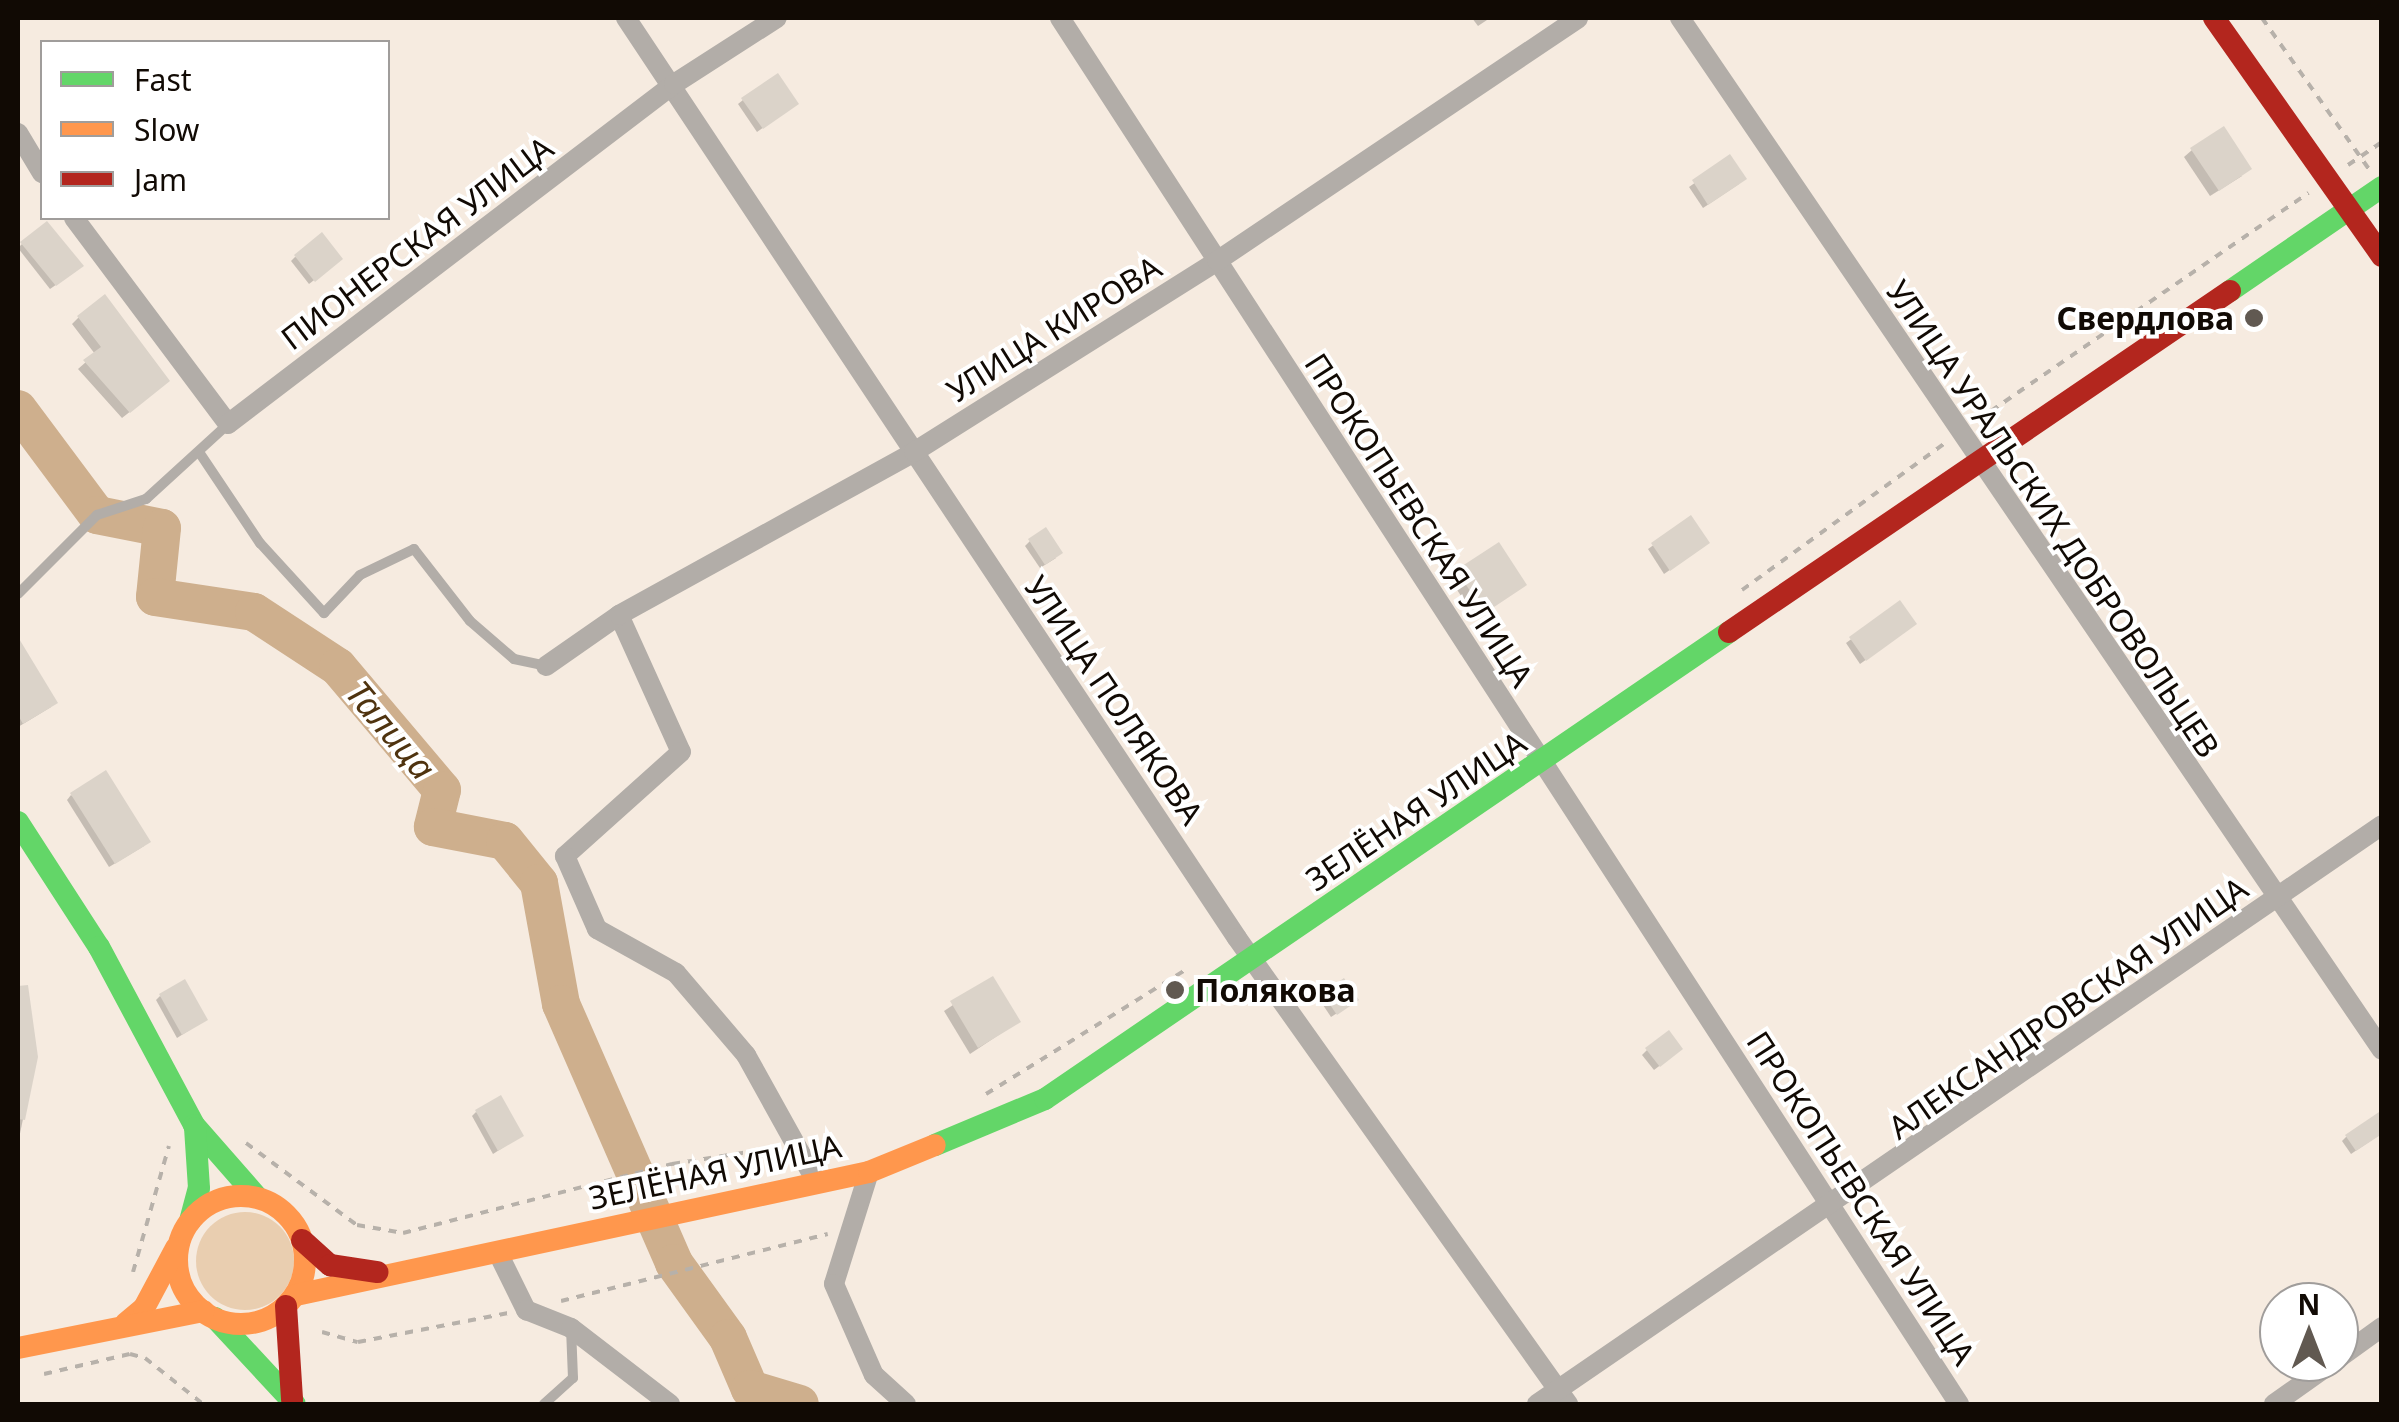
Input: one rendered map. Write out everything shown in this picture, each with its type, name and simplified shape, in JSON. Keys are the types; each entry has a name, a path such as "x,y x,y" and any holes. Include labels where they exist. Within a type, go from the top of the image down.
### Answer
{"main road":[{"path":"2214,18 2325,182 2382,256"},
{"name":"ЗЕЛЁНАЯ УЛИЦА","path":"390,1272 618,1228 870,1172 1046,1099 1541,765 1976,462 2382,187"},
{"path":"18,822 99,946 184,1128 199,1188 165,1276 126,1324"},
{"path":"184,1128 257,1197 284,1212 302,1240 330,1265 390,1272"},
{"path":"257,1197 224,1198 186,1227 180,1280 294,1402"},
{"path":"294,1402 291,1300 305,1266 302,1240"},
{"path":"18,1348 126,1324 209,1314 258,1322 291,1300 390,1272"}],"street":[{"name":"УЛИЦА ПОЛЯКОВА","path":"626,18 674,84 1253,960 1563,1397"},
{"name":"ПИОНЕРСКАЯ УЛИЦА","path":"228,424 674,84 776,18"},
{"name":"ПРОКОПЬЕВСКАЯ УЛИЦА","path":"1060,18 1959,1404"},
{"name":"УЛИЦА КИРОВА","path":"546,666 619,615 914,452 1217,261 1578,18"},
{"name":"УЛИЦА УРАЛЬСКИХ ДОБРОВОЛЬЦЕВ","path":"1680,18 1976,462 2275,901 2382,1050"},
{"path":"18,132 40,170"},
{"path":"75,220 228,424"},
{"path":"619,615 681,752 566,856 597,929 676,973 746,1055 817,1183"},
{"name":"АЛЕКСАНДРОВСКАЯ УЛИЦА","path":"1537,1404 1563,1397 2382,825"},
{"path":"870,1172 834,1284 874,1375 906,1404"},
{"path":"498,1253 526,1310 571,1328 670,1404"},
{"path":"2359,1344 2382,1328"},
{"path":"2274,1404 2305,1382"}],"lane":[{"name":"ПИОНЕРСКАЯ УЛИЦА","path":"18,594 97,515 146,499 228,424"},
{"path":"199,452 260,543 324,613 360,575 414,549 470,621 514,659 546,666"},
{"path":"544,1404 573,1378 571,1328"}],"path":[{"path":"2262,18 2360,156"},
{"path":"1734,596 1958,434 2382,142"},
{"path":"974,1101 1188,968"},
{"path":"129,1284 184,1128"},
{"path":"245,1142 357,1224 403,1233 672,1164 785,1147"},
{"path":"322,1332 358,1342 526,1310 853,1226"},
{"path":"44,1374 130,1354 145,1358 203,1404"}],"shaded area":[{"path":"245,1212 272,1220 286,1234 294,1261 286,1288 272,1302 245,1310 218,1302 204,1288 196,1261 204,1234 218,1220"}],"building":[{"path":"778,73 799,104 763,129 741,98"},
{"path":"2224,126 2252,169 2219,191 2190,148"},
{"path":"1730,154 1747,179 1708,205 1692,180"},
{"path":"47,221 84,266 56,286 20,242"},
{"path":"322,232 343,259 315,282 294,255"},
{"path":"105,294 170,381 130,413 83,360 101,347 77,316"},
{"path":"1691,515 1710,543 1670,571 1651,543"},
{"path":"1046,527 1063,553 1045,565 1028,539"},
{"path":"1499,542 1527,585 1485,613 1456,570"},
{"path":"1900,600 1917,624 1866,661 1849,637"},
{"path":"18,637 58,703 23,724 18,715"},
{"path":"106,770 151,842 115,864 70,793"},
{"path":"993,976 1021,1022 978,1048 950,1001"},
{"path":"1344,978 1359,1000 1337,1015 1322,993"},
{"path":"185,979 208,1020 182,1035 159,994"},
{"path":"28,985 38,1057 25,1120 18,1119 18,986"},
{"path":"1669,1030 1683,1049 1660,1067 1645,1048"},
{"path":"501,1095 524,1136 498,1151 475,1110"},
{"path":"2382,1110 2382,1134 2356,1151 2345,1135"}],"waterway":[{"name":"Талица","path":"18,409 97,515 162,528 155,597 254,612 338,667 442,790 433,827 505,841 539,883 561,1004 674,1263 728,1338 750,1389 800,1404"}],"traffic: fast":[{"path":"2230,291 2382,187"},
{"path":"935,1145 1045,1099 1729,632"},
{"path":"18,822 99,947 194,1125 257,1197"},
{"path":"190,1221 199,1188 195,1128"},
{"path":"215,1318 295,1404"}],"traffic: slow":[{"path":"296,1295 869,1172 935,1145"},
{"path":"241,1196 265,1201 286,1215 300,1236 305,1260 300,1284 286,1305 265,1319 241,1324 217,1319 196,1305 182,1284 177,1260 182,1236 196,1215 217,1201 241,1196"},
{"path":"126,1323 144,1308 176,1248"},
{"path":"18,1348 203,1311"}],"traffic: jam":[{"path":"2214,18 2382,256"},
{"path":"1729,632 2230,291"},
{"path":"302,1240 330,1265 377,1272"},
{"path":"286,1306 292,1400"}],"place":[{"name":"Свердлова","path":"2254,318"},
{"name":"Полякова","path":"1175,990"}]}
